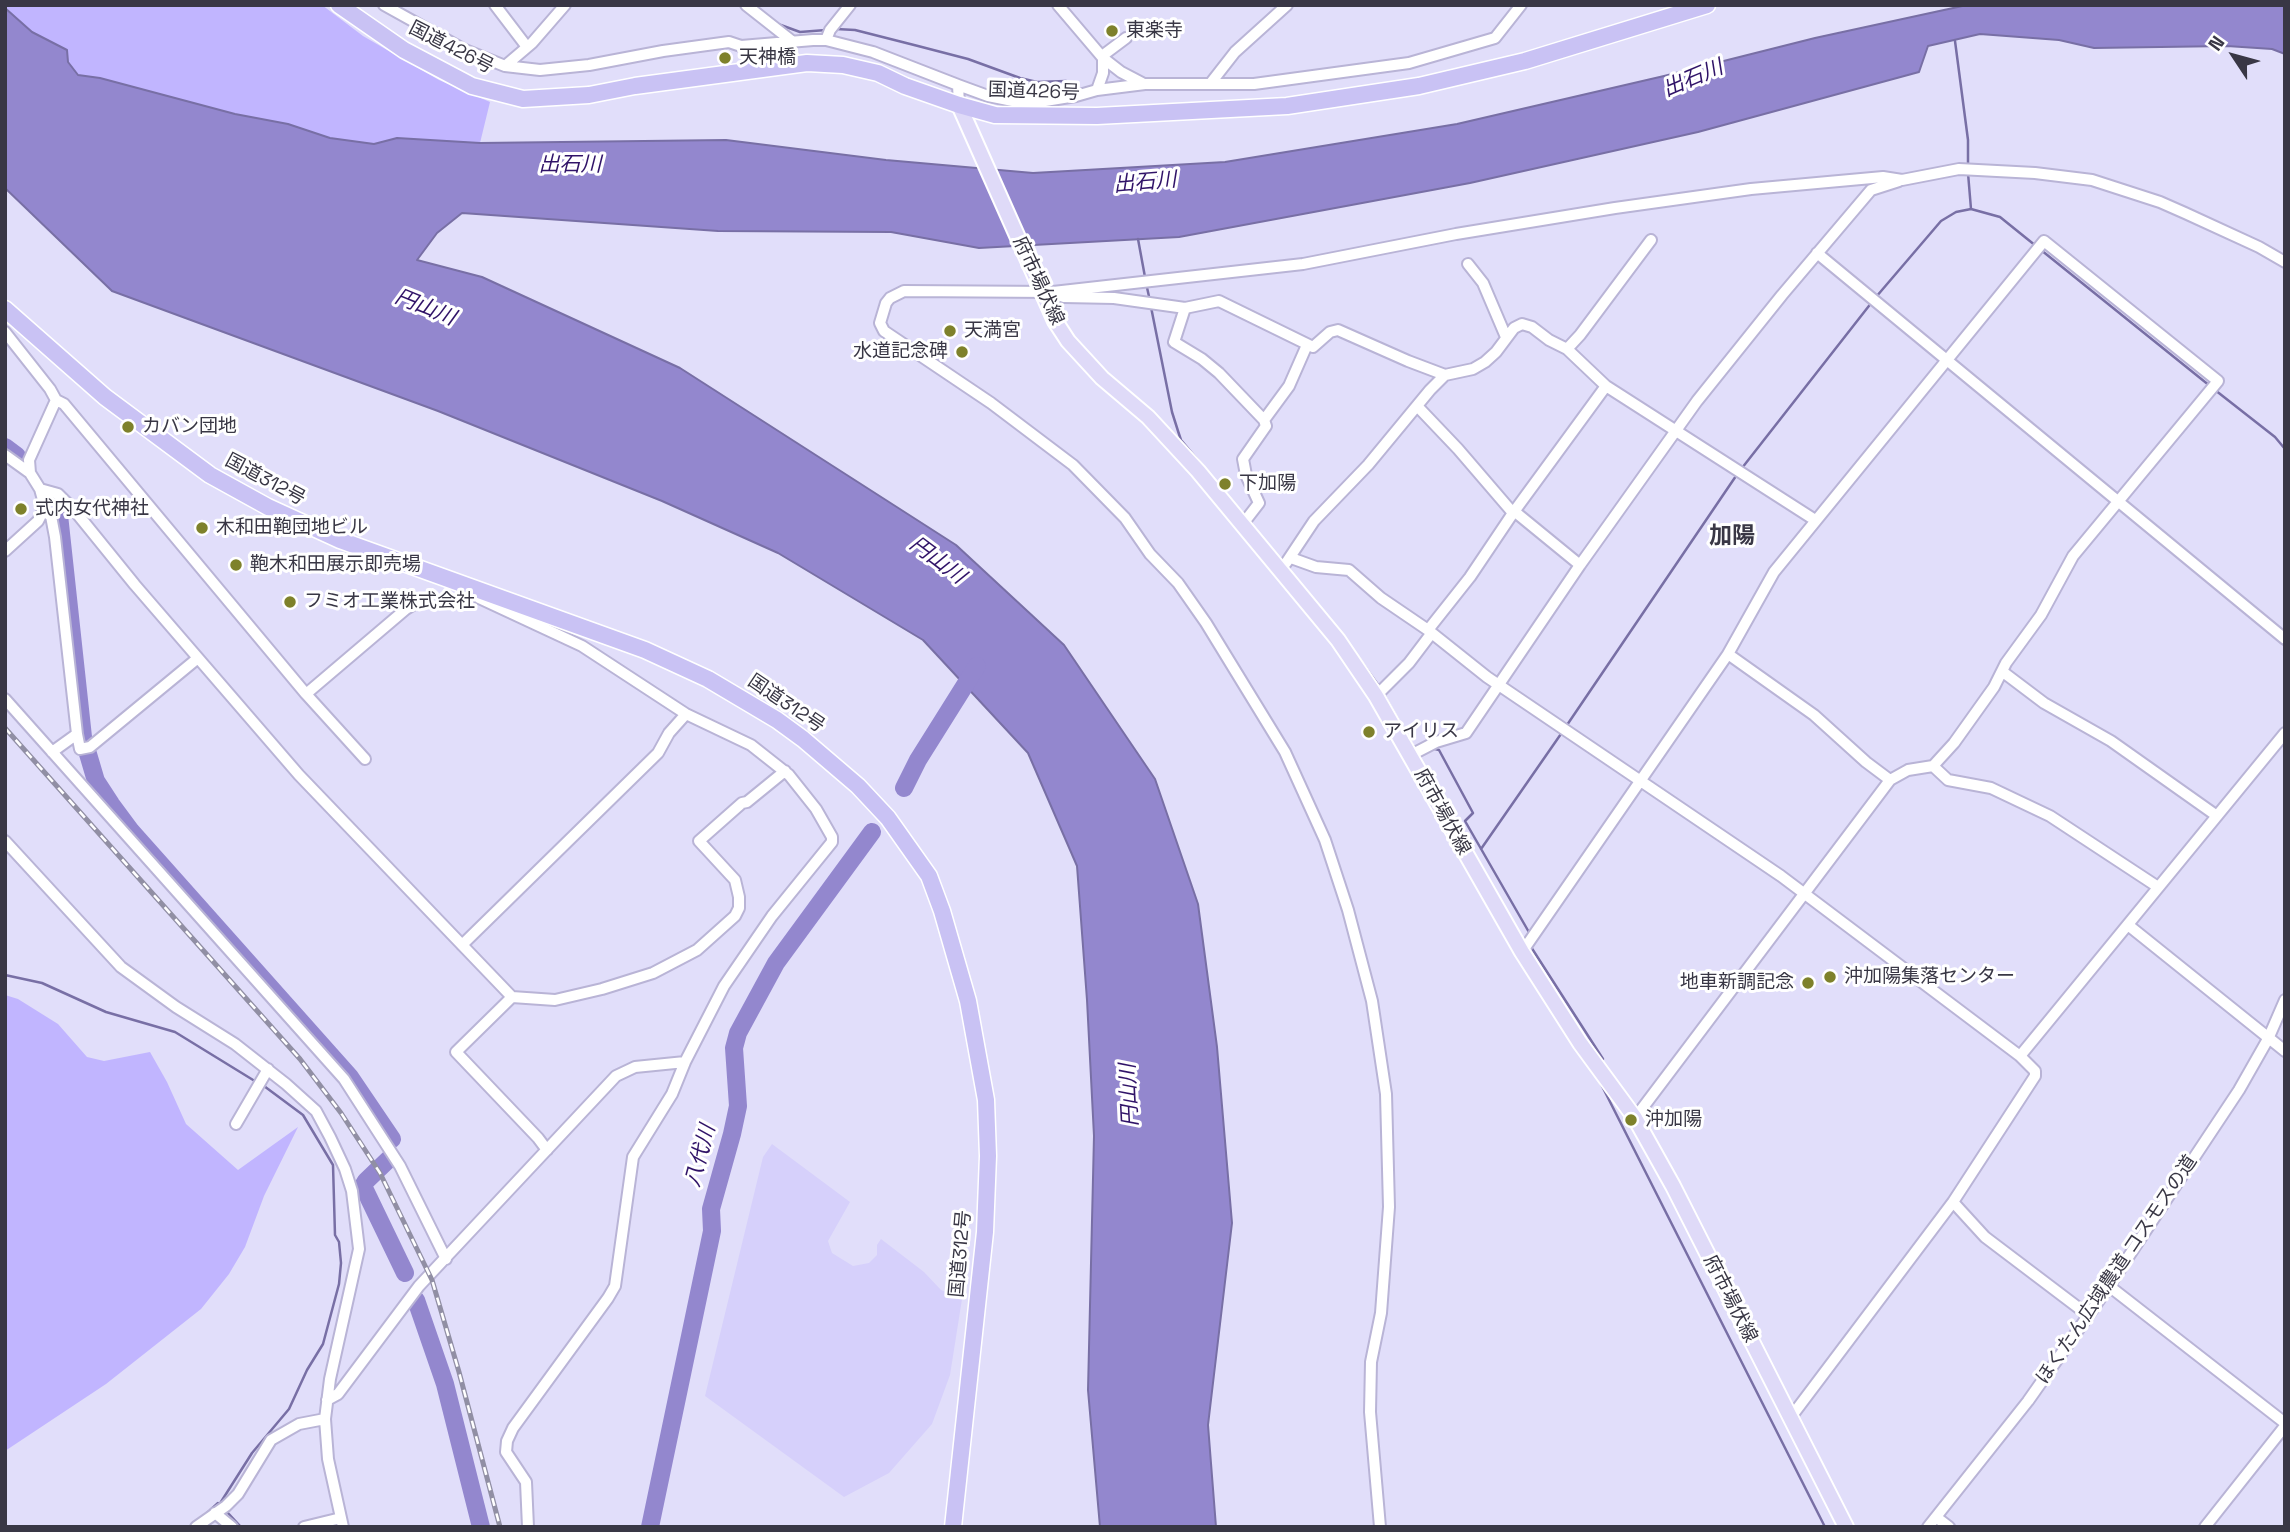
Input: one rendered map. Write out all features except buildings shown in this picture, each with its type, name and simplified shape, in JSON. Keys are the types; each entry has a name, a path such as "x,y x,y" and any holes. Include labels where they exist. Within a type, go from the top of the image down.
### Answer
{"highway":[{"name":"国道426号","path":"339,5 404,50 460,80 499,94 523,99 589,95 635,86 807,63 843,65 878,73 905,86 995,115 1097,116 1287,106 1392,91 1525,61 1698,7"},
{"name":"国道312号","path":"5,309 113,404 210,475 303,524 657,655 708,679 803,740 858,786 888,818 929,876 955,948 971,1012 986,1100 988,1156 985,1232 953,1527"}],"main road":[{"name":"府市場伏線","path":"959,105 1044,288 1055,321 1081,357 1148,417 1198,471 1338,639 1376,696 1522,952 1580,1043 1635,1118 1673,1186 1846,1527"}],"street":[{"path":"385,5 465,50 505,66 540,70 589,65 729,42 741,46 826,40 873,52 988,96 1013,101 1045,101 1097,90 1145,84 1274,83 1409,63 1495,38 1521,5"},
{"path":"495,5 527,47"},
{"path":"505,66 527,47 565,5"},
{"path":"746,5 793,42"},
{"path":"826,40 830,30 850,5"},
{"path":"1058,5 1103,57 1121,72 1145,84"},
{"path":"1210,85 1235,52 1280,7"},
{"path":"1097,90 1103,73 1103,57 1126,37"},
{"path":"958,85 959,105"},
{"path":"1411,755 1466,733 1674,430 1871,190 1902,180 1959,169 2035,173 2092,180 2173,208 2259,247 2285,262"},
{"path":"1380,1527 1370,1412 1371,1362 1381,1313 1389,1207 1387,1094 1372,1001 1348,910 1325,840 1285,752 1206,623 1178,583 1150,554 1125,518 1073,465 991,403 884,331 880,323 886,303 904,291 1044,288 1303,264 1456,234 1747,189 1883,177 1902,180"},
{"path":"1567,349 1651,240"},
{"path":"1522,952 1728,654 1774,572 2045,241 2217,381 2073,556 2041,615 1954,743 1933,766 1908,770 1890,779 1635,1118"},
{"path":"1817,253 2285,639"},
{"path":"1468,264 1483,283 1506,337"},
{"path":"1044,288 1064,297 1114,298 1185,308 1219,301 1313,347 1330,332 1338,330 1446,375 1473,369 1496,352 1514,328 1522,324 1532,327 1567,349 1606,386 1815,520"},
{"path":"1185,308 1174,342 1219,373 1264,420 1265,426 1243,459 1246,475 1259,503 1242,525"},
{"path":"5,332 56,400 64,404 306,694 365,759"},
{"path":"1264,420 1289,386 1307,345"},
{"path":"1279,569 1291,558 1314,521 1368,465 1446,375"},
{"path":"1376,696 1409,663 1513,512 1606,386"},
{"path":"30,473 29,460 56,400"},
{"path":"1418,407 1513,512 1580,565"},
{"path":"5,455 30,473 43,500 43,511 38,521 5,551"},
{"path":"40,489 58,494 75,512 299,775 512,997 544,1001 603,989 653,972 695,950 735,916 739,908 735,880 699,841 742,803 747,802 785,771"},
{"path":"43,511 51,516 55,537 80,749 198,658"},
{"path":"1291,558 1316,567 1349,570 1381,598 1500,684 1804,894 2020,1056 2035,1071 2035,1076 1953,1202 1791,1417"},
{"path":"472,588 479,598 582,646 686,714 751,745 785,771 827,824 832,842 772,916 724,986 685,1062 672,1094 633,1157 615,1286 513,1428 507,1441 506,1452 526,1482 528,1527"},
{"path":"306,694 406,609 421,600"},
{"path":"1728,654 1814,715 1866,762 1890,779"},
{"path":"2003,672 2044,703 2111,741 2217,816"},
{"path":"5,698 344,1079 400,1166 446,1259"},
{"path":"462,945 657,753 669,733 686,714"},
{"path":"2020,1056 2285,733"},
{"path":"52,752 77,734"},
{"path":"1933,766 1948,780 1991,788 2050,816 2158,887"},
{"path":"5,841 121,967 176,1007 235,1044 316,1111 345,1168 352,1191 359,1249 325,1419 328,1459 342,1522 304,1527"},
{"path":"2128,925 2285,1051"},
{"path":"512,997 456,1052 547,1150"},
{"name":"ほくたん広域農道 コスモスの道","path":"1928,1527 2028,1401 2109,1286 2239,1090 2269,1039 2285,1000"},
{"path":"327,1400 338,1394 419,1286 616,1076 635,1067 685,1062"},
{"path":"236,1124 268,1069"},
{"path":"1953,1202 1985,1237 2088,1315"},
{"path":"2109,1286 2285,1424 2205,1527"},
{"path":"197,1527 226,1506 237,1494 271,1440 299,1424 325,1419"},
{"path":"215,1513 232,1527"},
{"path":"1936,1517 1949,1527"}],"shaded area":[{"path":"5,5 322,5 363,36 439,80 490,102 480,143 397,138 374,144 330,138 288,124 235,114 100,78 78,75 68,62 67,50 32,32 5,8"},
{"path":"5,995 18,999 58,1024 87,1057 104,1061 150,1052 186,1124 238,1170 298,1127 264,1196 245,1247 229,1274 201,1309 106,1384 5,1451"},
{"path":"772,1144 850,1202 828,1241 832,1253 853,1266 869,1263 877,1255 877,1245 881,1239 924,1272 941,1290 962,1299 950,1375 932,1424 889,1473 844,1497 705,1396 763,1157"}],"water":[{"path":"1967,5 2285,5 2285,54 2272,49 2227,46 2094,48 2059,40 1980,34 1928,46 1919,72 1698,132 1470,183 1179,237 979,248 891,232 718,231 462,213 437,233 417,260 482,277 680,368 956,545 1064,645 1155,779 1198,904 1217,1047 1232,1223 1208,1425 1216,1527 1100,1527 1088,1390 1094,1136 1077,866 1028,753 923,640 778,553 662,501 438,411 112,291 5,188 5,8 32,32 67,50 68,62 78,75 100,78 235,114 288,124 330,138 374,144 397,138 480,143 726,140 886,160 1033,173 1225,162 1457,124 1815,38"}],"waterway":[{"path":"778,24 800,32 826,30"},
{"path":"836,29 855,30 968,59 1037,82 1066,81"},
{"path":"1955,41 1968,140 1968,166"},
{"path":"1968,173 1971,209 2000,217 2036,246"},
{"path":"1876,297 1941,221 1956,212 1971,209"},
{"path":"1138,239 1145,277"},
{"path":"2041,250 2210,386"},
{"path":"1146,283 1150,301"},
{"path":"1742,468 1872,302"},
{"path":"1151,307 1178,431 1181,440 1202,465"},
{"path":"2215,390 2275,437 2285,449"},
{"path":"5,447 17,456"},
{"path":"1567,725 1738,473"},
{"path":"59,515 83,737 96,781 131,831 350,1077 392,1139"},
{"path":"1358,657 1379,686"},
{"name":"八代川","path":"904,788 918,760 977,666"},
{"path":"1384,695 1413,746 1418,747"},
{"path":"1481,849 1563,731"},
{"path":"1431,748 1439,750 1473,813 1465,821 1530,934"},
{"name":"八代川","path":"650,1527 712,1231 711,1209 738,1106 734,1048 738,1033 776,963 872,832"},
{"path":"1531,947 1603,1059"},
{"path":"5,975 42,983 106,1012 175,1032 258,1083"},
{"path":"1601,1084 1825,1527"},
{"path":"219,1505 252,1453 289,1409 307,1370 323,1344 339,1284 341,1263 339,1242 335,1235 333,1165 303,1115 264,1086"},
{"path":"390,1158 363,1186 405,1273"},
{"path":"416,1300 445,1384 481,1527"},
{"path":"207,1513 218,1503"},
{"path":"228,1513 241,1527"}],"railway":[{"path":"5,728 300,1059 341,1113 380,1173 432,1280 500,1527"}],"place":[{"name":"東楽寺","path":"1112,31"},
{"name":"天神橋","path":"725,58"},
{"name":"天満宮","path":"950,331"},
{"name":"水道記念碑","path":"962,352"},
{"name":"カバン団地","path":"128,427"},
{"name":"下加陽","path":"1225,484"},
{"name":"式内女代神社","path":"21,509"},
{"name":"木和田鞄団地ビル","path":"202,528"},
{"name":"鞄木和田展示即売場","path":"236,565"},
{"name":"フミオ工業株式会社","path":"290,602"},
{"name":"アイリス","path":"1369,732"},
{"name":"沖加陽集落センター","path":"1830,977"},
{"name":"地車新調記念","path":"1808,983"},
{"name":"沖加陽","path":"1631,1120"}],"district":[{"name":"加陽","path":"1732,537"}],"water label":[{"name":"出石川","path":"1693,79"},
{"name":"出石川","path":"570,165"},
{"name":"出石川","path":"1145,183"},
{"name":"円山川","path":"425,308"},
{"name":"円山川","path":"937,561"},
{"name":"円山川","path":"1130,1095"}]}
